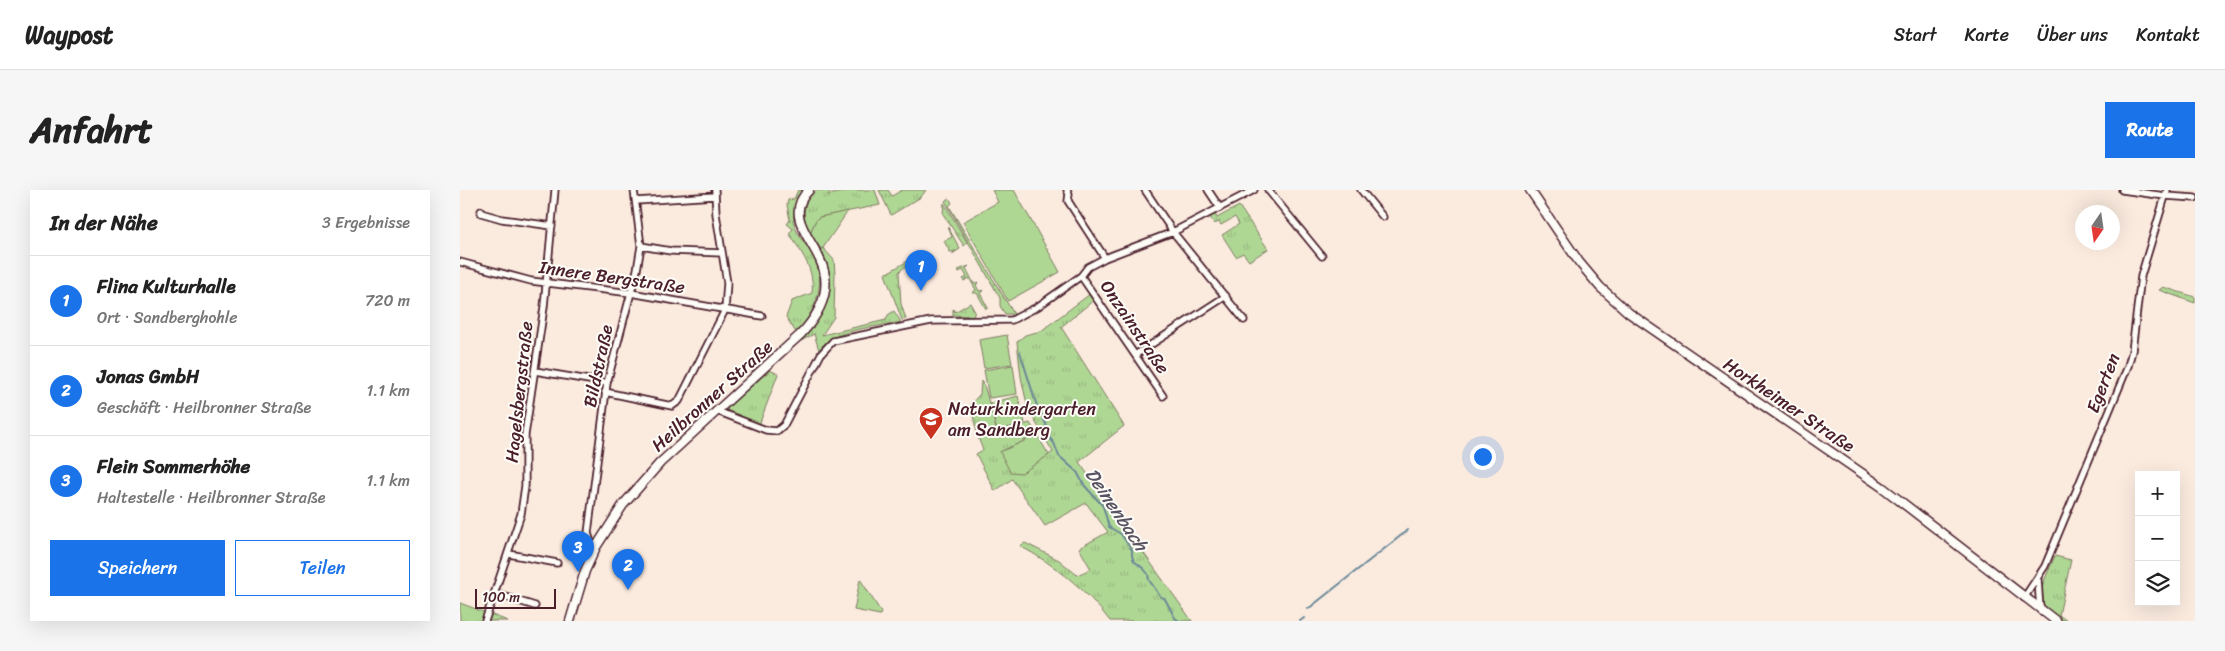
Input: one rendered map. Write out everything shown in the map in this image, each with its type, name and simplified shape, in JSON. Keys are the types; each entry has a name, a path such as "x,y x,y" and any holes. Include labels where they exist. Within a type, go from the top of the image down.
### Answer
{"main road":[{"name":"Heilbronner Straße","path":"570,621 583,577 596,547 611,522 635,490 660,463 814,320 824,296 824,271 819,256 799,222 800,203 809,190"},
{"name":"Horkheimer Straße","path":"1530,190 1579,262 1600,287 1629,313 1914,510 2024,598 2056,621"}],"street":[{"name":"Hagelsbergstraße","path":"485,621 496,594 521,514 525,486 525,435 546,284 555,190"},
{"name":"Bildstraße","path":"596,547 588,533 606,382 631,293 641,246 634,190"},
{"path":"1067,190 1069,194 1068,201 1105,258"},
{"path":"1145,190 1173,232 1244,320"},
{"path":"1208,190 1220,208"},
{"path":"717,411 766,430 777,431 784,424 821,354 833,341 945,319 1012,320 1037,307 1081,276 1088,267 1105,258 1173,232 1254,190"},
{"path":"1268,190 1322,256"},
{"path":"1361,190 1383,217"},
{"path":"2122,190 2166,193 2195,198"},
{"path":"606,392 672,406 679,401 725,310 727,284 716,214 715,193 636,201"},
{"name":"Egerten","path":"2024,598 2038,579 2128,366 2132,352 2141,276 2166,193"},
{"path":"481,211 481,213 502,219 552,226"},
{"path":"641,246 671,251 722,253"},
{"name":"Innere Bergstraße","path":"460,262 546,284 631,293 762,316"},
{"name":"Onzainstraße","path":"1081,276 1163,396"},
{"path":"1135,354 1226,296"},
{"path":"535,371 606,382"},
{"path":"509,554 557,563"},
{"name":"Egerten","path":"2038,579 2040,610"},
{"path":"496,594 535,606"}],"green space":[{"path":"798,190 803,190 795,208 795,227 817,264 819,285 815,305 798,332 795,331 786,317 792,301 812,293 812,284 806,261 789,233 793,229 787,224 790,220 788,200 794,199"},
{"path":"817,190 832,190 828,195 853,190 875,190 880,205 820,217 816,220 810,233 805,221 804,210 808,199"},
{"path":"879,190 888,190 892,196 902,190 926,190 921,197 891,215"},
{"path":"992,190 1014,190 1060,272 1008,301 963,222 998,202"},
{"path":"949,198 952,203 949,206 1014,314 1005,314 1000,306 1000,298 945,201"},
{"path":"944,203 967,242 964,246 943,214"},
{"path":"1239,206 1268,249 1249,261 1243,253 1236,257 1222,235 1239,224 1235,217 1221,225 1219,222 1214,224 1210,217 1215,214 1217,218"},
{"path":"848,211 821,249 810,233 816,220 820,217"},
{"path":"948,227 960,249 952,254 956,251 950,252 944,241 952,237"},
{"path":"823,248 834,260 835,274 834,317 822,335 886,320 888,315 894,311 901,322 845,333 834,337 819,350 814,334 801,341 817,320 828,298 830,287 829,275 827,263 821,249"},
{"path":"908,261 909,263 899,272 901,304 906,319 902,320 885,274"},
{"path":"969,266 966,268 974,284 979,282 976,285 979,291 984,290 980,293 988,308 986,309 977,293 972,293 976,290 969,278 964,281 963,279 967,277 963,270 959,272 958,270"},
{"path":"2163,287 2195,297 2195,303 2159,290"},
{"path":"1090,294 1094,300 1061,327 1124,426 1079,462 1192,621 1110,621 1080,588 1045,561 1020,546 1025,543 1059,560 1077,575 1091,569 1079,548 1108,532 1086,503 1045,526 1012,479 995,491 976,454 983,450 970,405 980,394 981,381 985,388 997,432 1030,423 1037,435 1000,452 1022,472 1053,452 1028,409 1021,377 1017,342 1025,335 1041,331"},
{"path":"970,303 975,312 973,316 953,315 953,309 955,312"},
{"path":"1007,335 1012,364 984,368 979,340"},
{"path":"1013,365 1017,394 989,398 984,370"},
{"path":"770,370 778,374 759,425 727,413 728,407"},
{"path":"1018,396 1025,423 997,431 990,403"},
{"path":"1037,435 1049,455 1022,473 1010,472 1000,452"},
{"path":"2055,556 2071,560 2059,615 2067,621 2055,616 2040,598 2043,597 2041,588"},
{"path":"860,579 881,612 880,615 854,610"},
{"path":"460,603 508,621 460,621"}],"waterway":[{"name":"Deinenbach","path":"1020,352 1037,406 1046,424 1048,436 1054,443 1059,456 1077,472 1084,485 1103,506 1109,527 1121,534 1132,550 1134,561 1148,574 1149,580 1160,596 1165,599 1175,618 1179,621"},
{"path":"1308,609 1408,530"},
{"path":"1300,621 1304,618"}],"place":[{"name":"Flina Kulturhalle","path":"921,291"},
{"name":"Naturkindergarten am Sandberg","path":"931,440"},
{"name":"Flein Sommerhöhe","path":"578,572"},
{"name":"Jonas GmbH","path":"628,590"}]}
